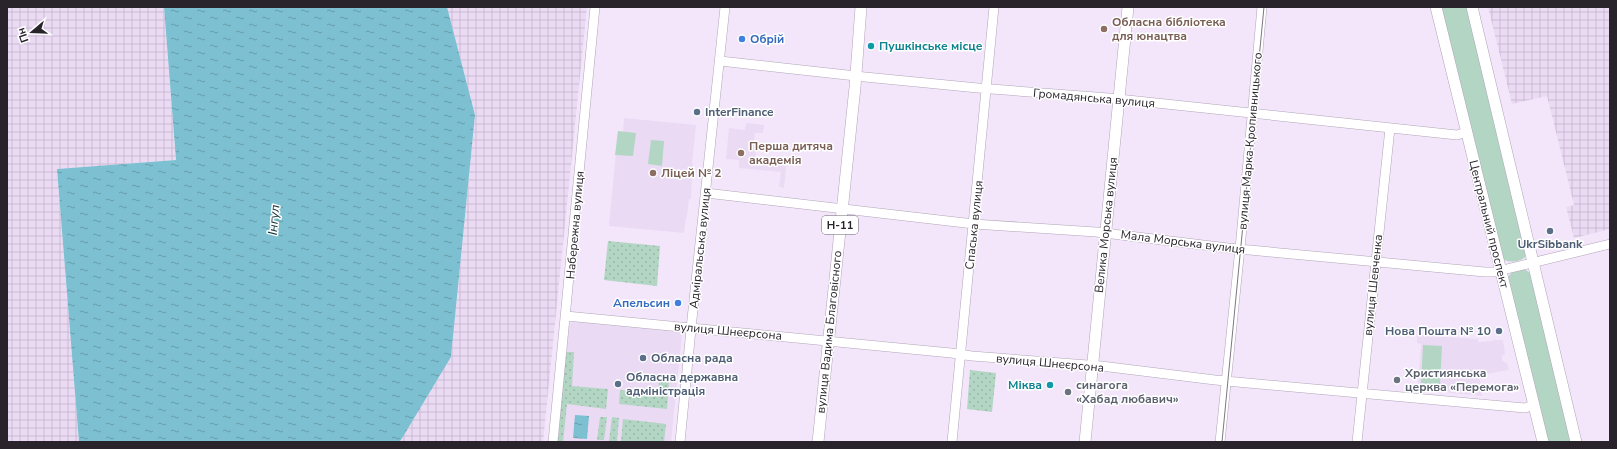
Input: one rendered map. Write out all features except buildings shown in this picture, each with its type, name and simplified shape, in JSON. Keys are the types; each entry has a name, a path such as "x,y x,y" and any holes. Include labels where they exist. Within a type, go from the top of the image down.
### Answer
{"main road":[{"name":"вулиця Вадима Благовісного","path":"818,442 861,7"},
{"name":"Велика Морська вулиця","path":"1085,442 1128,7"},
{"name":"Центральний проспект","path":"1436,7 1542,442"},
{"path":"1472,7 1576,442"}],"street":[{"name":"Набережна вулиця","path":"553,442 596,7"},
{"name":"Адміральська вулиця","path":"680,442 725,7"},
{"name":"Спаська вулиця","path":"952,442 994,7"},
{"name":"вулиця Марка Кропивницького","path":"1220,442 1240,249 1262,7"},
{"name":"Громадянська вулиця","path":"720,61 987,89 1119,99 1457,135 1467,132"},
{"name":"вулиця Шевченка","path":"1357,442 1390,128"},
{"name":"Мала Морська вулиця","path":"706,193 974,224 1106,233 1240,249 1485,272 1501,270 1610,244"},
{"name":"вулиця Шнеєрсона","path":"566,316 1092,366 1362,394 1525,408 1534,405"}],"shaded area":[{"path":"7,7 164,7 176,160 57,169 79,442 7,442"},
{"path":"447,7 587,7 543,442 398,442 401,440 451,357 475,115"},
{"path":"1488,7 1610,7 1610,229 1574,238 1566,207 1574,205 1547,96 1512,104"},
{"name":"Ліцей № 2","path":"624,118 696,125 692,163 691,199 689,199 684,233 609,226 618,131 623,132"},
{"name":"Перша дитяча академія","path":"746,123 764,125 763,133 755,133 754,142 763,143 762,150 756,149 755,160 767,161 767,157 787,159 784,188 779,187 781,172 739,168 739,160 726,159 729,128 745,130"},
{"path":"576,320 679,331 682,334 671,442 557,442 569,327 571,323"},
{"path":"1417,335 1478,339 1478,342 1503,340 1505,354 1502,356 1502,360 1507,363 1509,370 1479,375 1482,396 1412,389 1412,384 1418,385 1421,344 1417,343"}],"green space":[{"path":"1440,7 1467,7 1526,256 1518,261 1511,262 1502,258"},
{"path":"618,131 636,133 633,156 615,155"},
{"path":"651,140 664,141 662,166 648,164"},
{"path":"608,241 660,246 657,286 604,280"},
{"path":"1526,270 1531,274 1572,442 1547,442 1508,277 1512,272"},
{"path":"1423,345 1442,346 1440,385 1421,383"},
{"path":"566,352 574,352 572,386 608,389 606,409 567,404 563,442 557,442"},
{"path":"970,370 996,373 992,412 967,409"},
{"path":"659,381 669,382 667,409 619,404 620,390 658,394"},
{"path":"600,417 607,417 604,440 597,440"},
{"path":"612,417 619,418 617,441 609,441"},
{"path":"623,419 666,424 664,442 621,442"}],"water":[{"name":"Інгул","path":"164,7 447,7 475,115 451,357 401,440 398,442 79,442 57,169 176,160"},
{"path":"575,415 589,416 587,439 573,438"}],"tram line":[{"path":"1222,442 1264,7"}],"place":[{"name":"Обласна бібліотека для юнацтва","path":"1104,29"},
{"name":"Обрій","path":"742,39"},
{"name":"Пушкінське місце","path":"871,46"},
{"name":"InterFinance","path":"697,112"},
{"name":"Перша дитяча академія","path":"741,153"},
{"name":"Ліцей № 2","path":"653,173"},
{"name":"UkrSibbank","path":"1550,231"},
{"name":"Апельсин","path":"678,303"},
{"name":"Нова Пошта № 10","path":"1499,331"},
{"name":"Обласна рада","path":"643,358"},
{"name":"Християнська церква «Перемога»","path":"1397,380"},
{"name":"Обласна державна адміністрація","path":"618,384"},
{"name":"Міква","path":"1050,385"},
{"name":"синагога «Хабад любавич»","path":"1068,392"}]}
